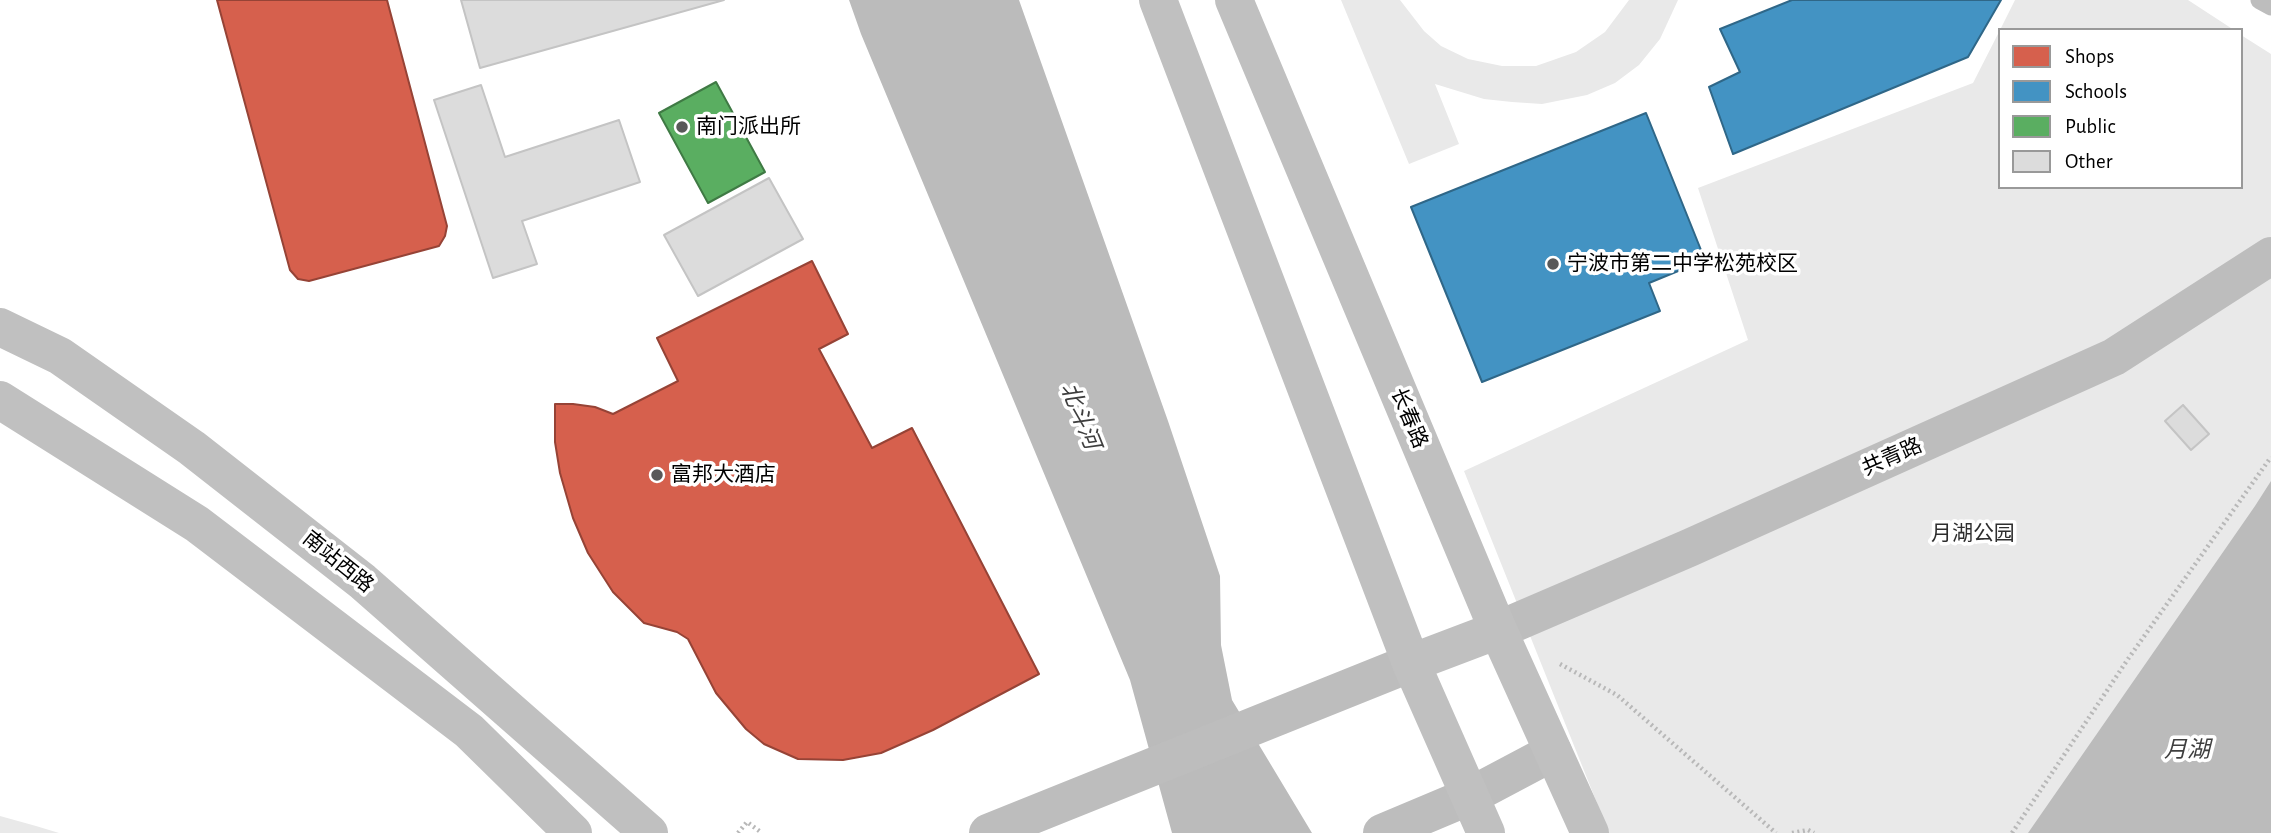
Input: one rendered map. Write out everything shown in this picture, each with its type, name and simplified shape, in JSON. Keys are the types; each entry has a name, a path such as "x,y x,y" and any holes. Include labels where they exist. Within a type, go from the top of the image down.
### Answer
{"main road":[{"path":"1158,0 1411,663 1486,833"},
{"name":"长春路","path":"1234,0 1498,630 1590,833"},
{"name":"南站西路","path":"0,327 60,356 192,449 330,556 362,581 649,833"},
{"path":"0,400 197,524 469,731 573,833"},
{"path":"1411,663 1498,630"}],"street":[{"name":"共青路","path":"1498,630 1689,548 2114,357 2271,256"},
{"path":"988,833 1411,663"},
{"path":"1382,833 1470,796 1553,752"}],"lane":[{"path":"2260,0 2271,6"}],"path":[{"path":"2012,833 2128,659 2271,457"},
{"path":"1560,664 1618,695 1776,833"},
{"path":"738,833 747,822 762,833"},
{"path":"1792,833 1808,830 1814,833"}],"green space":[{"path":"1341,0 1400,0 1424,31 1441,46 1468,59 1502,66 1536,66 1576,52 1605,32 1629,0 1678,0 1660,39 1639,65 1615,83 1587,95 1542,104 1512,102 1484,99 1435,84 1459,144 1409,164"},
{"path":"2015,0 2188,0 2231,28 2001,28"},
{"name":"月湖公园","path":"1998,34 1998,189 2243,189 2243,36 2271,54 2271,833 1609,833 1464,471 1748,340 1698,188 1973,83"},
{"path":"0,816 36,826 59,833 0,833"}],"water":[{"name":"北斗河","path":"849,0 1019,0 1220,576 1221,645 1232,700 1312,833 1172,833 1130,680"},
{"name":"月湖","path":"2271,481 2271,833 2028,833 2255,506"}],"building: Shops":[{"path":"217,0 387,0 447,226 439,246 309,281 298,279 290,270"},
{"path":"812,261 848,334 819,349 872,448 912,428 1039,674 933,730 881,753 843,760 798,759 764,744 746,729 716,693 688,639 677,632 644,623 613,592 588,553 573,518 560,473 555,442 555,404 595,407 613,414 678,381 657,338"}],"building: Schools":[{"path":"1792,0 2001,0 1968,57 1733,154 1709,87 1740,72 1720,29"},
{"path":"1646,113 1705,260 1649,283 1660,311 1482,382 1411,207"}],"building: Public":[{"path":"716,82 765,172 708,203 659,113"}],"building: Other":[{"path":"461,0 724,0 480,68"},
{"path":"481,85 505,157 619,120 640,182 522,221 537,264 493,278 434,100"},
{"path":"769,178 803,239 698,296 664,235"},
{"path":"2183,405 2209,434 2191,450 2165,421"}],"place":[{"name":"南门派出所","path":"682,127"},
{"name":"宁波市第二中学松苑校区","path":"1553,264"},
{"name":"富邦大酒店","path":"657,475"}]}
